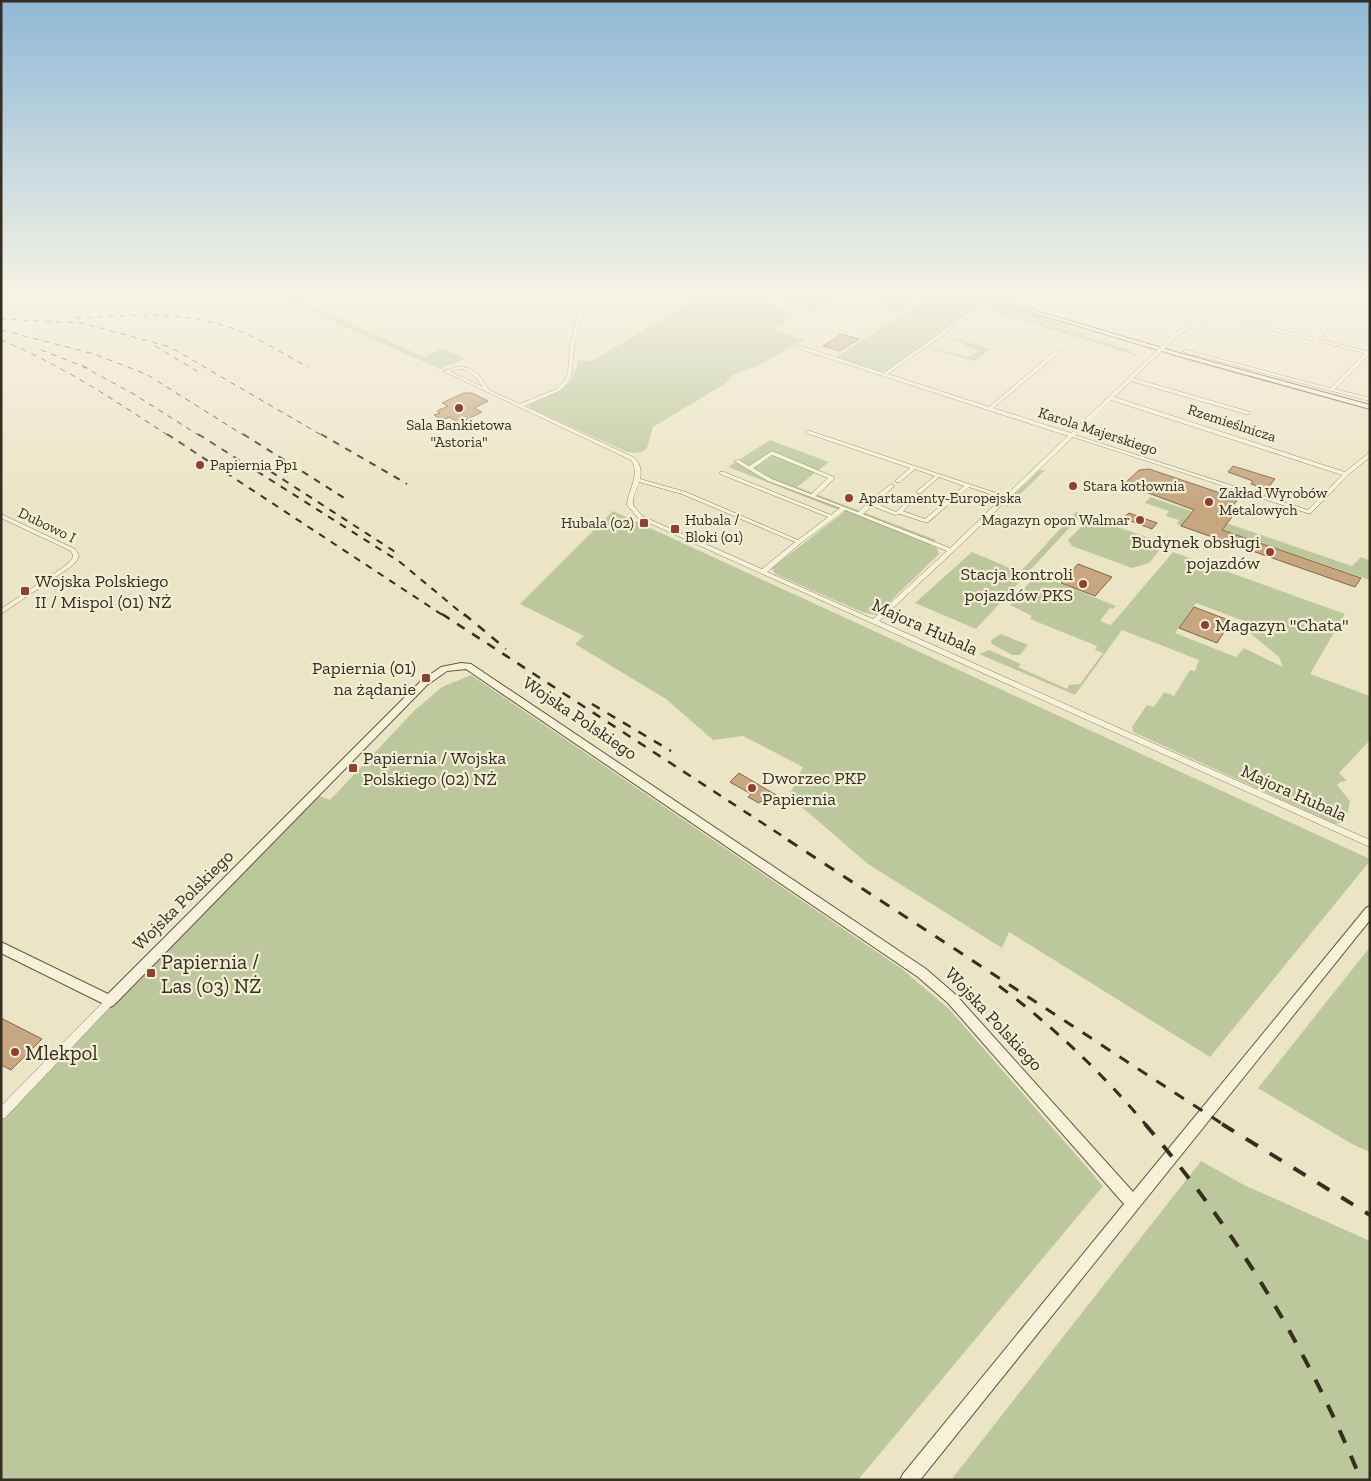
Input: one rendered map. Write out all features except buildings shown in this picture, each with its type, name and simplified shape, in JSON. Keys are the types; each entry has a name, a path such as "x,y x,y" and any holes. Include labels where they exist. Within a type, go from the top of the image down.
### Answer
{"main road":[{"path":"1193,361 1370,412"},
{"path":"1196,361 1370,407"},
{"name":"Wojska Polskiego","path":"110,1001 424,683 454,664 468,666 922,973 952,999 1133,1203"},
{"path":"909,1480 1370,912"},
{"path":"1,946 110,1001"}],"street":[{"path":"521,406 558,390 568,381 571,361"},
{"name":"Karola Majerskiego","path":"842,361 1309,512 1346,474 1370,454"},
{"path":"884,375 903,361"},
{"path":"989,409 1046,361"},
{"path":"874,621 952,551 1148,361"},
{"path":"1224,361 1370,400"},
{"path":"1331,390 1361,361"},
{"name":"Majora Hubala","path":"488,391 470,369 462,367 445,371 633,459 639,467 629,500 631,509 635,513 1370,844"},
{"path":"1130,379 1248,413"},
{"name":"Rzemieślnicza","path":"1111,398 1346,474"},
{"path":"808,432 1007,498"},
{"path":"749,468 772,453 832,478 812,496"},
{"path":"737,461 812,496 952,551"},
{"path":"898,481 914,467"},
{"path":"722,474 832,517"},
{"path":"899,512 939,475"},
{"path":"636,480 684,493 799,542"},
{"path":"870,503 897,514 899,512 926,521 968,485"},
{"path":"859,514 892,486"},
{"path":"764,572 799,542 844,508"},
{"name":"Dubowo I","path":"1,516 73,550 76,555 75,560 1,612"},
{"path":"1,1114 110,1001"}],"green space":[{"path":"422,361 459,361 440,369"},
{"path":"578,361 766,361 733,375 726,383 653,427 647,448 642,452 633,453 530,408 529,405 561,389 572,378"},
{"path":"848,361 900,361 886,371 878,371"},
{"path":"1189,361 1370,408 1370,410"},
{"path":"770,440 829,462 797,487 936,540 930,545 937,548 939,554 876,615 862,612 775,574 772,568 844,512 728,467"},
{"path":"1040,470 1045,470 1007,507 1004,504"},
{"path":"1150,497 1352,566 1361,557 1370,561 1370,580 1188,518 1181,526 1177,524 1179,520 1166,516 1169,511 1145,503"},
{"path":"613,511 1370,859 1370,861 1210,1057 1009,932 1002,948 868,864 789,796 803,767 743,736 713,740 666,699 575,644 584,636 520,604"},
{"path":"1076,512 1082,514 976,629 915,603 972,552 1014,570 1022,570"},
{"path":"1100,521 1158,541 1163,546 1149,563 1132,568 1072,546 1068,540 1086,522"},
{"path":"1173,552 1345,614 1310,674 1370,696 1370,740 1339,773 1347,781 1340,782 1337,785 1350,801 1348,812 1340,818 1341,822 1336,824 1133,732 1132,727 1147,705 1154,707 1164,692 1174,696 1190,670 1195,671 1199,660 1122,630 1075,695 979,654 989,650 1021,664 1018,667 1067,689 1069,685 1080,684 1103,653 1095,650 1097,646 1030,619 1032,616 1010,605 1037,574 1116,606 1113,609 1110,608 1100,621 1111,625","holes":["1196,603 1255,625 1250,633 1279,657 1283,667 1244,648 1236,657 1175,633"]},
{"path":"1001,634 1028,645 1020,655 1012,655 992,644 991,640"},
{"path":"471,675 902,969 949,1009 1103,1186 858,1480 1,1480 1,1119 317,795 330,800 414,711 442,687"},
{"path":"1370,947 1370,1152 1352,1144 1258,1088"},
{"path":"1201,1161 1244,1185 1370,1241 1370,1480 951,1480"}],"railway":[{"path":"47,361 108,396 169,436"},
{"path":"70,361 88,368"},
{"path":"112,361 146,374 245,436"},
{"path":"180,361 200,373"},
{"path":"194,361 323,436"},
{"path":"297,361 308,367"},
{"path":"82,366 132,393 200,436"},
{"path":"167,434 444,616"},
{"path":"198,434 400,562 465,616"},
{"path":"243,434 349,501"},
{"path":"321,434 407,484"},
{"path":"259,464 400,555"},
{"path":"442,614 790,841"},
{"path":"464,614 506,649"},
{"path":"592,704 671,751"},
{"path":"788,840 1224,1125"},
{"path":"999,986 1077,1051 1146,1125"},
{"path":"1145,1124 1210,1207 1268,1293 1318,1384 1361,1480"},
{"path":"1222,1124 1370,1215"}],"place":[{"name":"Sala Bankietowa \"Astoria\"","path":"459,408"},
{"name":"Papiernia Pp1","path":"200,465"},
{"name":"Stara kotłownia","path":"1073,486"},
{"name":"Apartamenty-Europejska","path":"849,498"},
{"name":"Zakład Wyrobów Metalowych","path":"1209,502"},
{"name":"Magazyn opon Walmar","path":"1140,520"},
{"name":"Hubala (02)","path":"644,523"},
{"name":"Hubala / Bloki (01)","path":"675,529"},
{"name":"Budynek obsługi pojazdów","path":"1270,552"},
{"name":"Stacja kontroli pojazdów PKS","path":"1083,584"},
{"name":"Wojska Polskiego II / Mispol (01) NŻ","path":"25,591"},
{"name":"Magazyn \"Chata\"","path":"1205,625"},
{"name":"Papiernia (01) na żądanie","path":"426,678"},
{"name":"Papiernia / Wojska Polskiego (02) NŻ","path":"353,768"},
{"name":"Dworzec PKP Papiernia","path":"752,788"},
{"name":"Papiernia / Las (03) NŻ","path":"151,973"},
{"name":"Mlekpol","path":"15,1052"}]}
